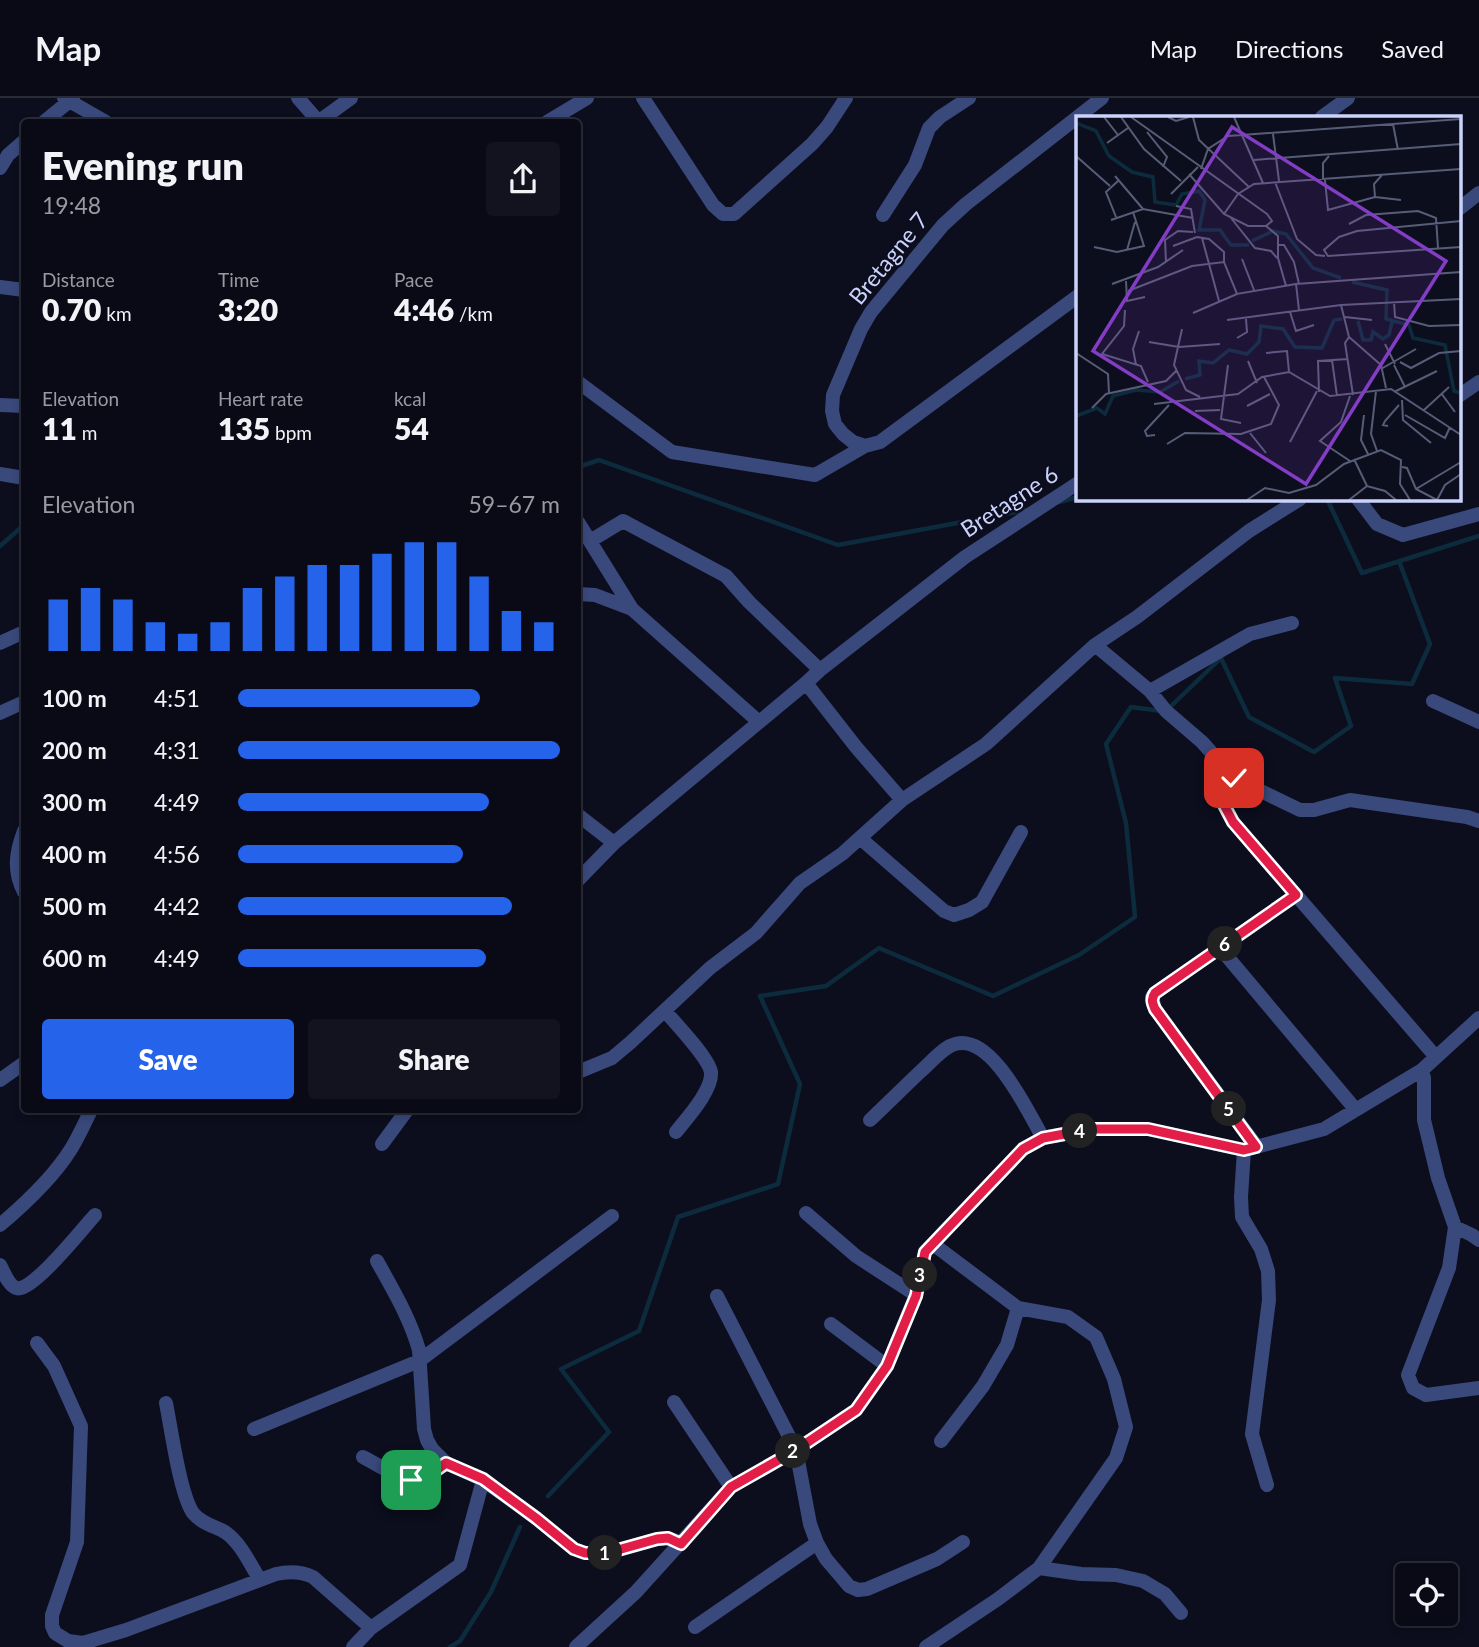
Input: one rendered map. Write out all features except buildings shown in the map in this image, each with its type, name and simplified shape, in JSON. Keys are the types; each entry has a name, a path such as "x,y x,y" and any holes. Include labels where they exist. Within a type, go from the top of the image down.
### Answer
{"street":[{"path":"298,98 316,119"},
{"path":"322,119 351,98"},
{"path":"552,119 587,98"},
{"path":"643,98 713,205 723,214 734,214 812,144 846,98"},
{"path":"883,215 915,164 929,128 940,117 969,98"},
{"name":"Bretagne 7","path":"1079,116 1102,98"},
{"path":"1323,116 1348,98"},
{"path":"47,119 68,99 101,119"},
{"name":"Bretagne 7","path":"865,446 853,442 843,434 835,424 832,411 834,396 870,312 943,225 1076,118"},
{"path":"0,168 8,155 21,144"},
{"path":"1462,206 1479,193"},
{"path":"0,287 21,290"},
{"path":"581,384 672,452 815,475 865,446 880,442 1076,297"},
{"path":"1462,394 1479,382"},
{"path":"0,405 21,406"},
{"path":"0,474 21,478"},
{"name":"Bretagne 6","path":"581,877 614,843 820,670 965,557 1076,483"},
{"path":"581,1071 612,1058 710,968 756,933 800,883 842,854 902,800 986,744 1095,645 1137,617 1249,531 1298,500"},
{"path":"1359,500 1377,524 1403,535 1479,514"},
{"path":"590,541 623,521 726,576 749,602 820,670"},
{"path":"581,527 632,609 759,722"},
{"path":"581,594 595,596 632,609"},
{"path":"1150,691 1250,634 1292,623"},
{"path":"0,643 21,633"},
{"path":"1095,645 1150,691 1166,711 1202,742 1234,778 1300,810 1314,810 1350,800 1479,821"},
{"path":"806,683 902,800"},
{"path":"1433,701 1479,722"},
{"path":"0,713 21,703"},
{"path":"1234,778 1223,803 1233,822 1436,1057"},
{"path":"581,817 614,843"},
{"path":"860,838 944,911 954,915 969,910 982,901 1021,832"},
{"path":"21,843 15,866 21,885"},
{"path":"1267,1485 1252,1434 1269,1300 1268,1271 1261,1249 1242,1217 1241,1197 1250,1148 1152,1003 1152,997 1296,895"},
{"path":"1220,948 1356,1110"},
{"path":"666,1011 711,1072 704,1093 676,1132"},
{"path":"576,1647 636,1592 731,1487 796,1450 856,1410 887,1366 916,1296 925,1252 1023,1149 1043,1138 1091,1129 1148,1129 1250,1148 1324,1129 1422,1070 1479,1018"},
{"path":"870,1120 932,1060 951,1046 967,1043 1000,1066 1043,1138"},
{"path":"0,1080 21,1065"},
{"path":"1422,1070 1424,1120 1438,1178 1455,1227 1449,1268 1408,1375 1413,1388 1426,1395 1479,1388"},
{"path":"0,1225 47,1180 71,1149 89,1113"},
{"path":"382,1144 405,1113"},
{"path":"806,1213 856,1256 916,1296"},
{"path":"0,1265 13,1286 17,1289 23,1288 42,1274 95,1215"},
{"path":"254,1429 419,1361 611,1216"},
{"path":"1455,1227 1479,1240"},
{"path":"926,1647 998,1600 1039,1568 1116,1458 1126,1427 1114,1379 1096,1337 1068,1317 1018,1308 933,1244"},
{"path":"377,1261 411,1325 419,1350 424,1429 432,1449 446,1463 483,1479 574,1549 585,1553 607,1553 657,1539 668,1538 681,1544"},
{"path":"717,1296 796,1450 810,1524 817,1543 825,1559 849,1586 858,1590 867,1589 937,1559 964,1542"},
{"path":"941,1441 983,1386 1007,1345 1018,1308"},
{"path":"831,1324 887,1366"},
{"path":"37,1343 54,1366 81,1426 78,1542 52,1615 55,1633 68,1641 83,1643 287,1572 302,1572 313,1577 371,1628"},
{"path":"674,1402 731,1487"},
{"path":"166,1403 181,1479 192,1512 232,1538 260,1580"},
{"path":"363,1457 411,1480 428,1476 446,1463"},
{"path":"353,1647 371,1628 460,1565 483,1479"},
{"path":"695,1627 817,1543"},
{"path":"1039,1568 1081,1574 1116,1575 1143,1581 1165,1594 1181,1613"}],"waterway":[{"path":"581,466 599,460 838,545 1027,510"},
{"path":"1059,502 1076,498"},
{"path":"1327,500 1362,573 1479,536"},
{"path":"0,546 21,528"},
{"path":"1169,708 1221,658 1249,717 1314,752 1351,726 1335,678 1412,684 1430,644 1399,561"},
{"path":"548,1496 609,1432 561,1369 639,1331 678,1217 778,1184 800,1084 760,996 826,986 879,948 993,996 1079,955 1135,917 1126,823 1106,744 1131,707 1162,711"},
{"path":"450,1647 460,1641 491,1592 520,1527"}],"route":[{"path":"411,1480 428,1476 446,1463 483,1479 574,1549 585,1553 607,1553 657,1539 668,1538 681,1544 731,1487 796,1450 856,1410 887,1366 916,1296 925,1252 1023,1149 1043,1138 1091,1129 1148,1129 1244,1150 1256,1147 1152,1003 1155,993 1296,895 1233,822 1223,803 1234,778"}]}
